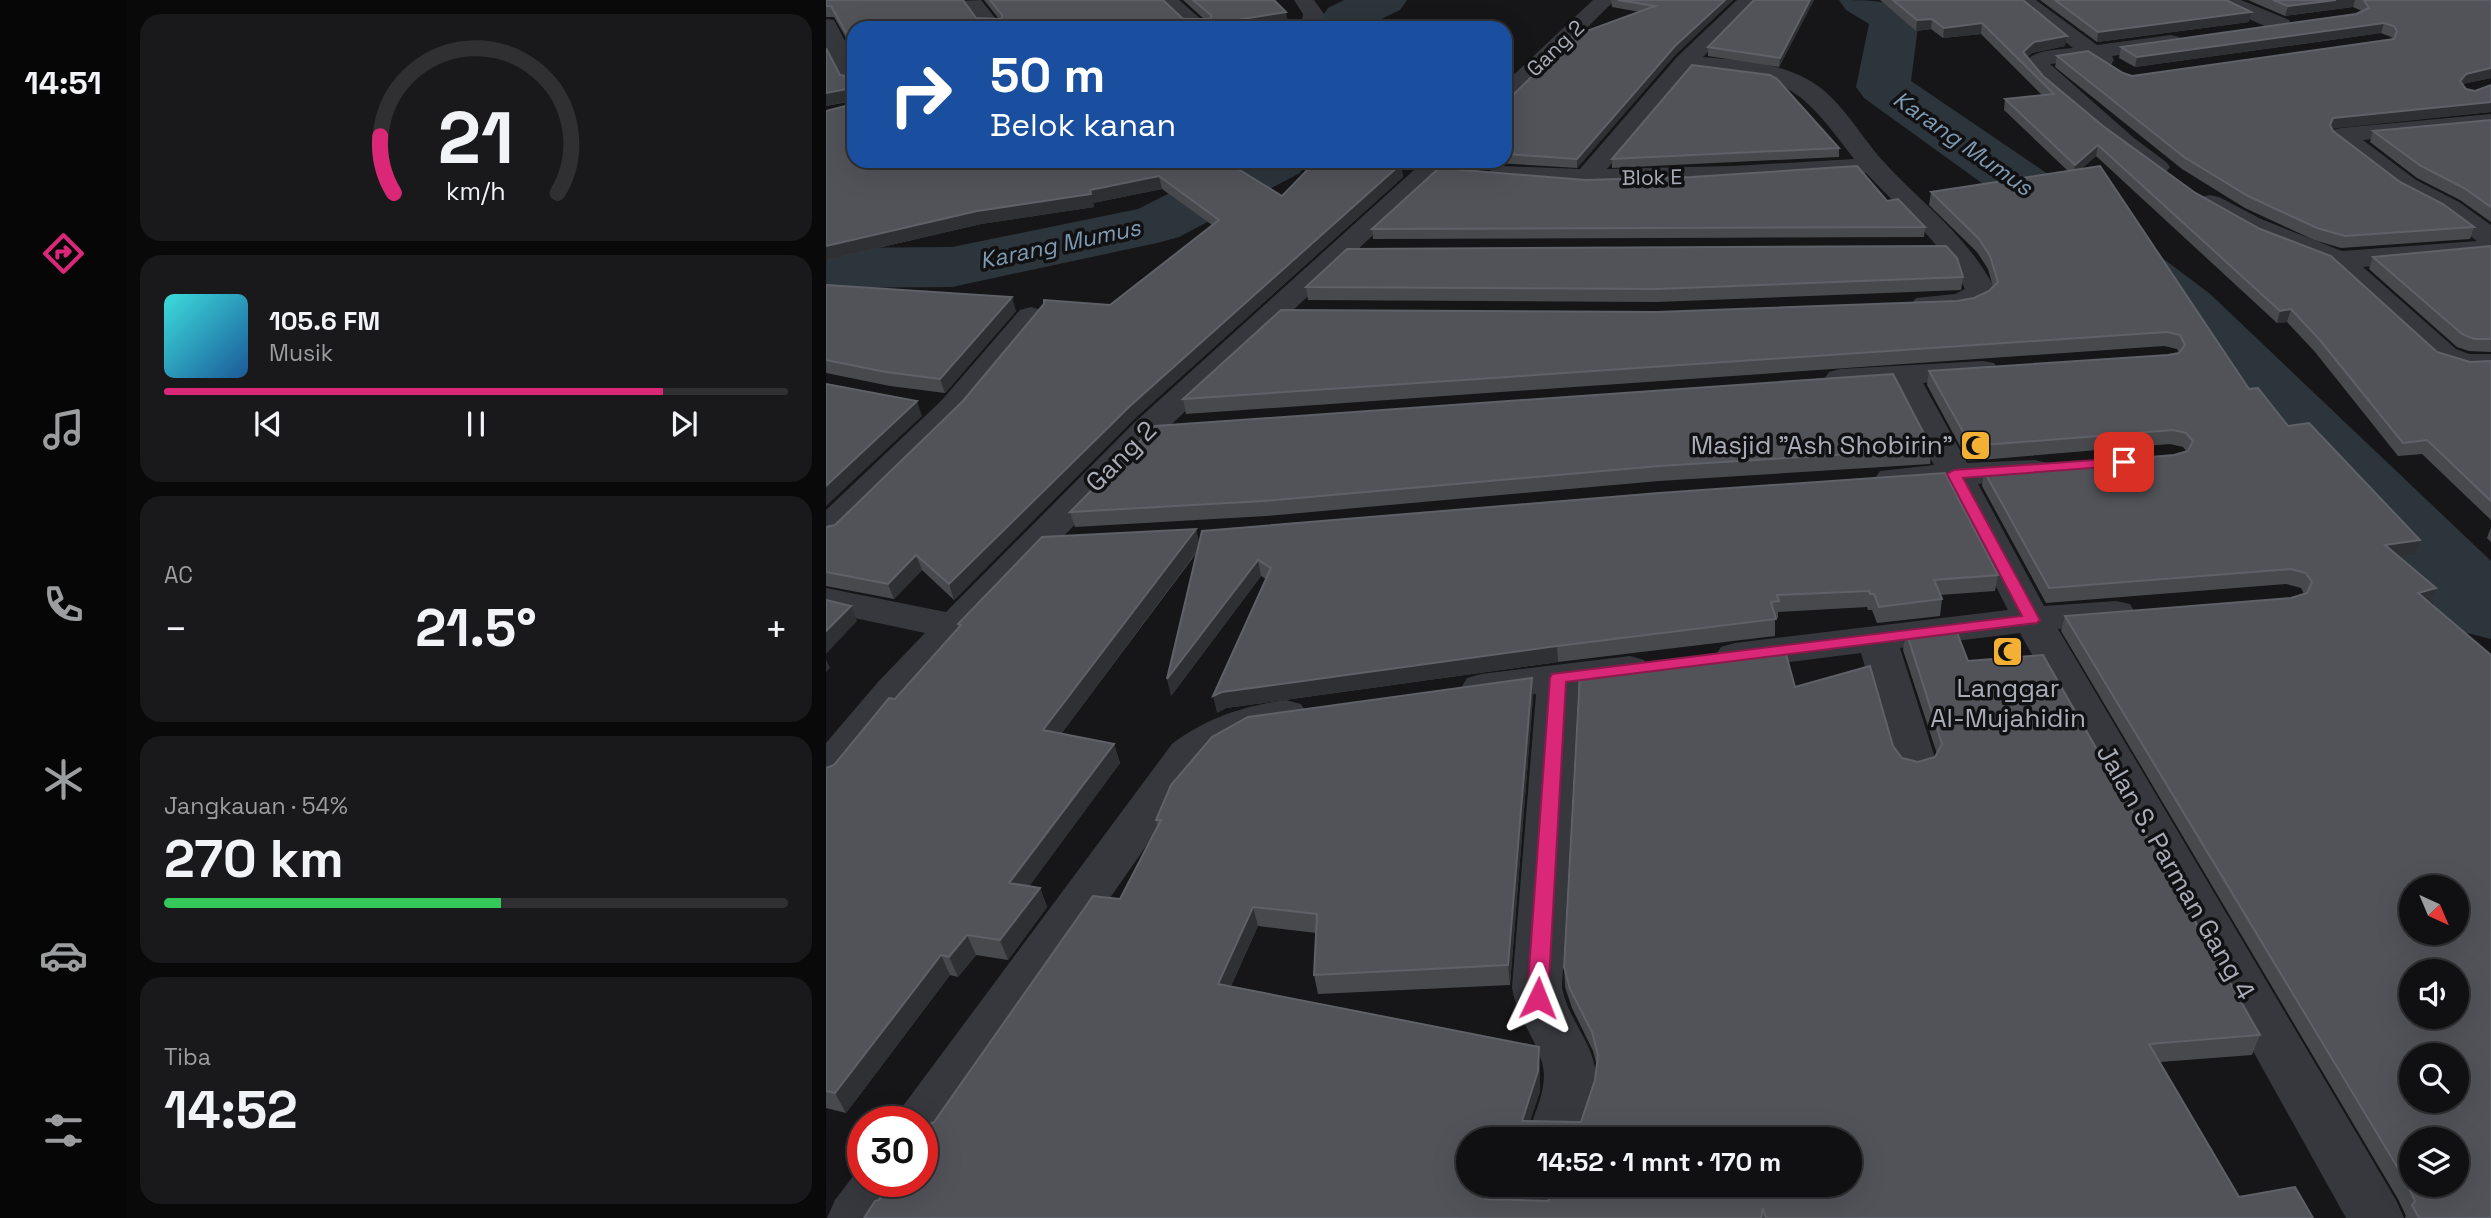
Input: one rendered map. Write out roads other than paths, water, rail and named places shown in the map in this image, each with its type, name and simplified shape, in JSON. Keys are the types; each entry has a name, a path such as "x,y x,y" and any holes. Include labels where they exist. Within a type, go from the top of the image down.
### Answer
{"street":[{"path":"1166,0 1192,21"},
{"path":"1304,0 1314,14 1313,21"},
{"name":"Gang 2","path":"1512,89 1605,0"},
{"path":"1586,179 1685,62 1749,0"},
{"path":"2023,0 2120,72"},
{"path":"2224,0 2281,25"},
{"path":"971,1 987,21"},
{"path":"2241,31 2305,22"},
{"path":"826,25 847,66"},
{"path":"2187,39 2046,58 2035,63 2125,143 2183,185 2250,225 2339,260 2445,356 2466,363 2491,363"},
{"path":"1685,62 1765,72 1794,81 1808,90 1834,116 1872,165 1954,248 1972,271 1980,289 1975,298 1955,303 1901,305"},
{"path":"2488,109 2341,135 2407,186 2450,208 2491,239"},
{"name":"Blok E","path":"1452,168 1586,179 1692,176 1872,165"},
{"name":"Gang 2","path":"826,772 892,692 1147,429 1342,251 1452,168"},
{"path":"1920,247 1954,248"},
{"path":"2339,260 2491,248"},
{"path":"1342,251 1384,251"},
{"path":"1276,312 1317,312"},
{"path":"826,530 954,407 1031,316"},
{"path":"1813,380 2013,368"},
{"name":"Jalan S. Parman Gang 4","path":"1903,374 2032,620 2376,1218"},
{"path":"916,402 954,407"},
{"path":"1147,429 1188,426"},
{"path":"1860,481 2069,467"},
{"path":"1035,543 1090,540"},
{"path":"826,600 954,626"},
{"path":"1438,694 2032,620 2152,610"},
{"path":"1877,639 1915,764"},
{"path":"1557,1127 1568,1088 1569,1066 1545,1021 1537,987 1558,678"},
{"path":"934,1106 1187,755 1220,731 1241,721 1318,709"},
{"path":"855,1218 870,1197"},
{"path":"1519,1218 1532,1197"}],"waterway":[{"name":"Karang Mumus","path":"1346,21 1345,18 1383,0"},
{"name":"Karang Mumus","path":"1863,0 1895,19 1883,87 2048,202 2185,308 2491,611"},
{"name":"Karang Mumus","path":"826,268 952,267 1157,224 1265,168"}],"place":[{"name":"Masjid \"Ash Shobirin\"","path":"1976,445"},
{"name":"Langgar Al-Mujahidin","path":"2008,652"}]}
